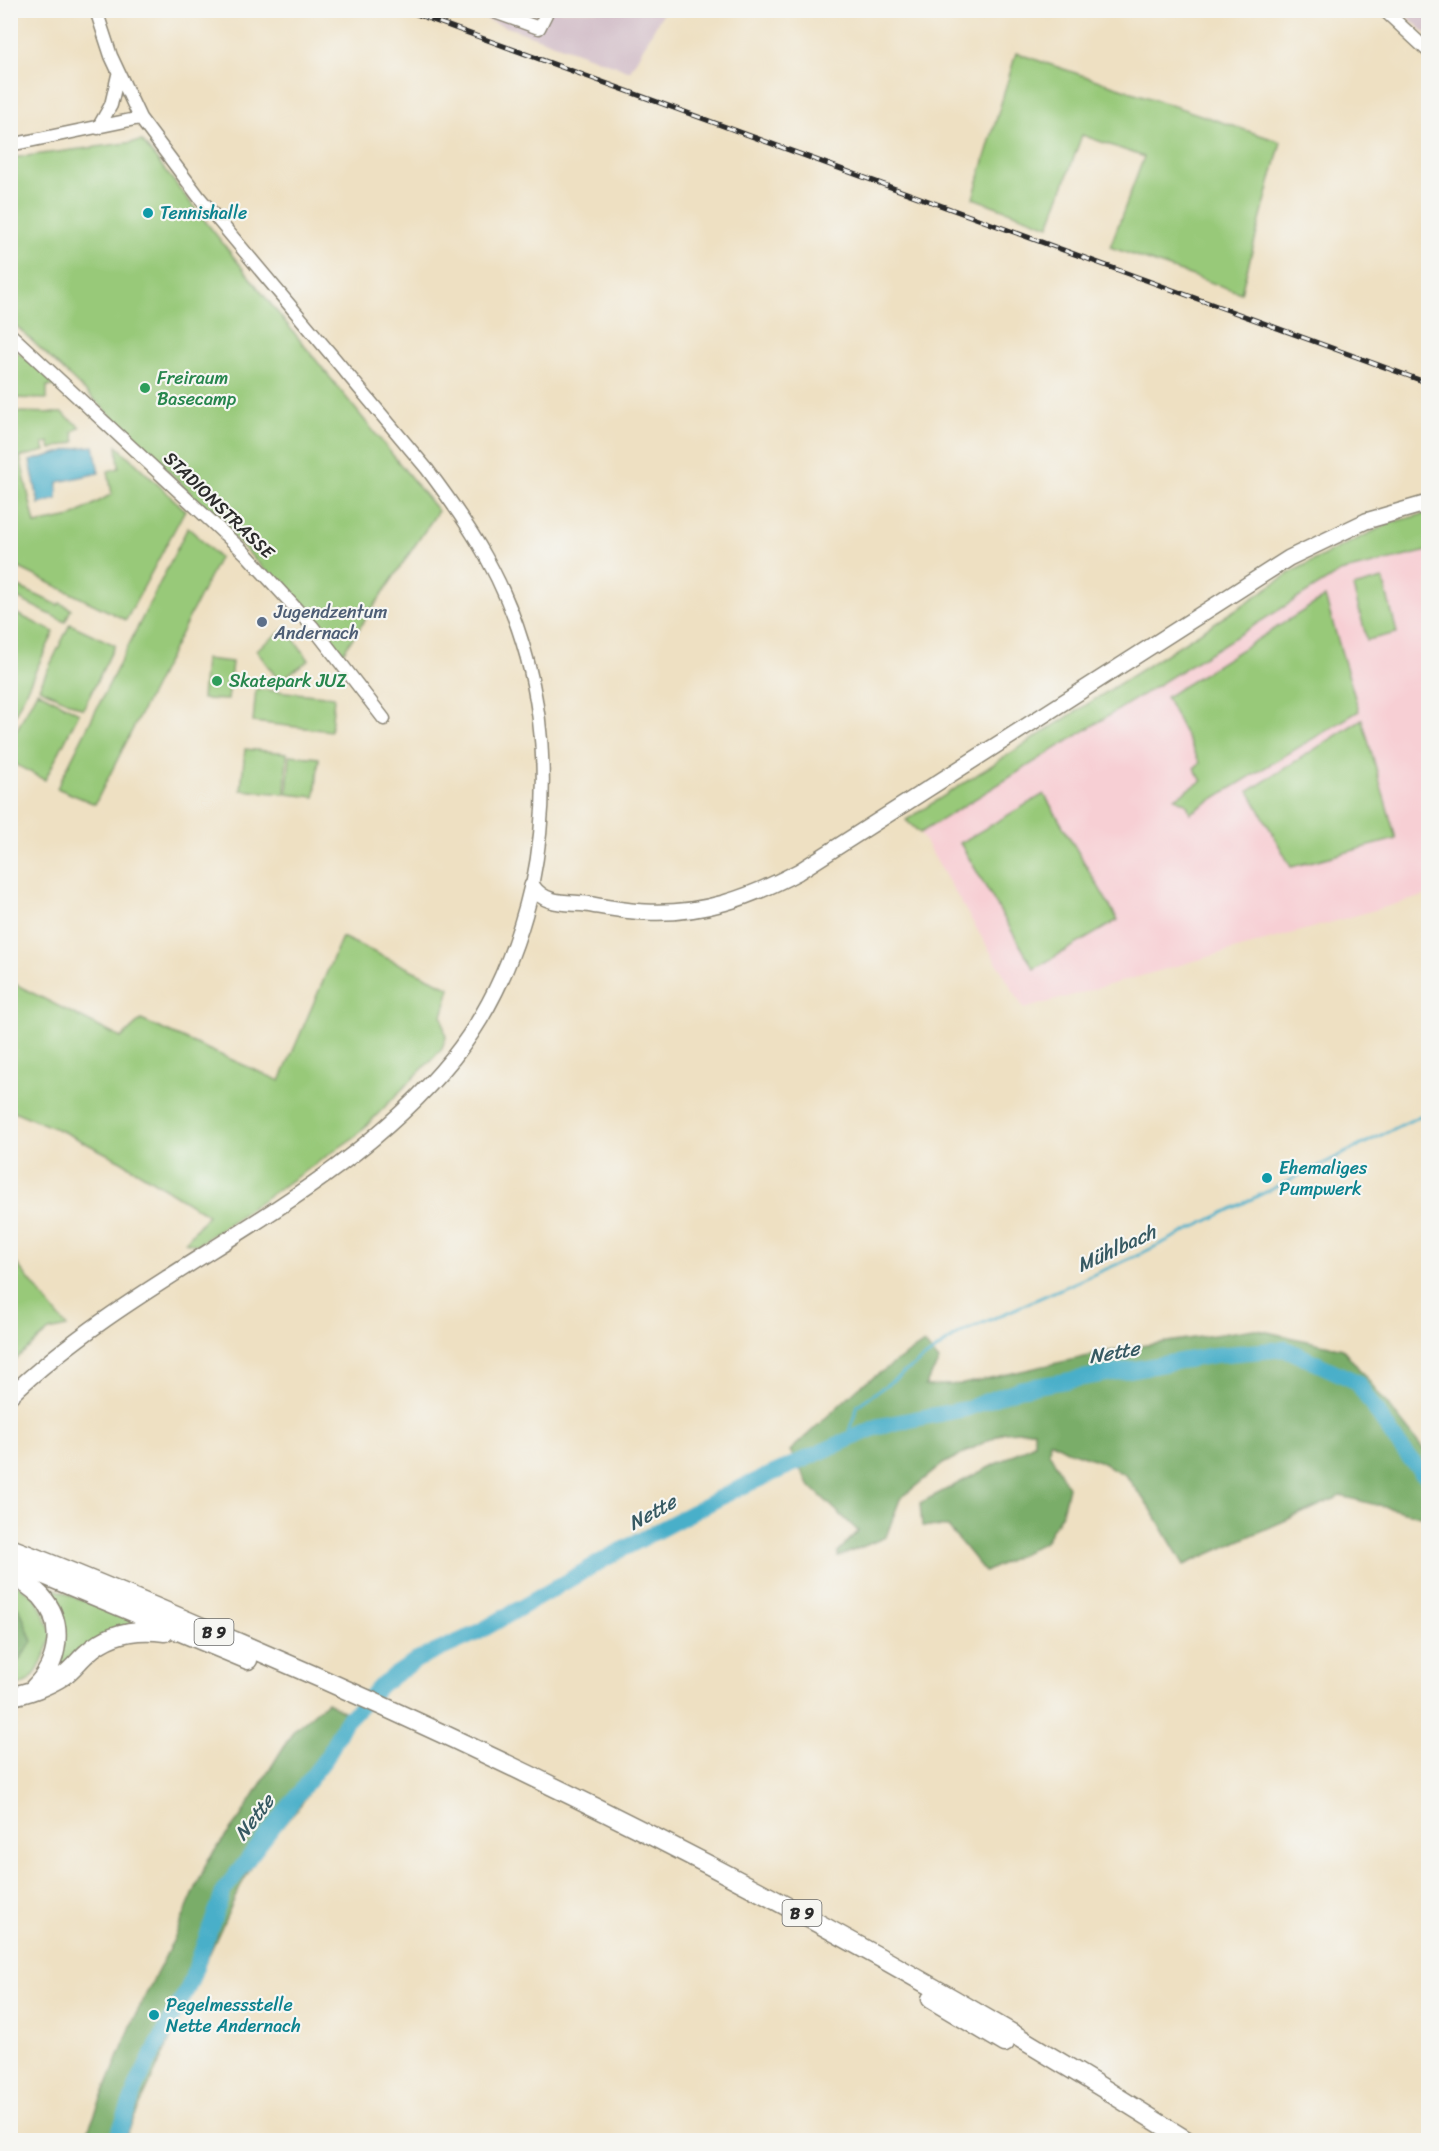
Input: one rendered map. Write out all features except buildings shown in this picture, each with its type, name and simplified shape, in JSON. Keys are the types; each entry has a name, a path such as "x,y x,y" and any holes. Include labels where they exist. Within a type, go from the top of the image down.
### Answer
{"highway":[{"name":"B 9","path":"10,1548 560,1789 687,1852 819,1923 977,2013 1186,2140"},
{"name":"B 9","path":"10,1564 44,1575 190,1636 310,1679"},
{"path":"10,1574 34,1589 47,1603 57,1631 56,1649 50,1666 33,1690"},
{"path":"10,1696 33,1690 63,1676 95,1646 117,1634 148,1630 190,1636"},
{"name":"B 9","path":"399,1719 803,1927 900,1980 1166,2140"}],"main road":[{"path":"521,927 534,914 559,903 586,904 645,912 683,911 723,904 763,891 798,872 1289,558 1366,521 1428,503"},
{"path":"532,886 541,897 559,903"},
{"path":"532,886 586,904"},
{"path":"10,1396 60,1353 106,1319 339,1166 405,1109 454,1056 478,1020 502,975 521,927 532,886"}],"street":[{"path":"96,10 118,75 140,118 200,197 427,469 461,516 497,578 523,645 539,717 543,765 543,814 532,886"},
{"path":"489,10 539,28 548,10"},
{"path":"1384,10 1428,51"},
{"path":"98,128 111,105 118,75"},
{"path":"10,145 140,118"},
{"name":"STADIONSTRASSE","path":"10,334 245,553 312,626 384,719"}],"shaded area":[{"path":"462,11 664,11 630,71"},
{"path":"1401,11 1428,11 1428,35"},
{"path":"1428,551 1428,895 1024,1009 920,833 1340,572"}],"green space":[{"path":"1016,53 1281,142 1241,293 1110,247 1144,157 1082,135 1049,226 973,198"},
{"path":"142,141 438,511 340,657 263,568 181,484 11,321 11,158"},
{"path":"11,349 40,368 60,386 47,386 47,399 11,398"},
{"path":"11,412 62,413 80,427 73,432 75,442 51,449 49,442 43,444 45,451 20,457 35,524 71,517 112,494 108,471 119,468 117,446 185,510 126,620 11,564"},
{"path":"1428,513 1428,551 1340,572 920,833 906,820 1290,573 1393,522"},
{"path":"188,527 219,558 95,804 57,788"},
{"path":"1383,579 1397,633 1367,640 1353,587"},
{"path":"10,583 71,609 65,622 11,595"},
{"path":"1325,597 1359,711 1190,813 1187,804 1175,798 1202,781 1194,768 1200,763 1166,697"},
{"path":"11,611 54,632 11,723"},
{"path":"70,624 115,645 83,709 39,688"},
{"path":"286,628 309,660 279,681 256,650"},
{"name":"Skatepark JUZ","path":"205,659 232,662 228,700 202,699"},
{"path":"256,689 334,697 331,731 253,722"},
{"path":"37,691 79,713 45,780 11,762 11,741"},
{"path":"1362,719 1396,839 1291,867 1249,791"},
{"path":"245,749 287,753 285,794 241,790"},
{"path":"290,755 319,758 315,797 287,794"},
{"path":"1044,794 1118,920 1034,969 960,843"},
{"path":"342,937 450,988 442,1016 446,1038 441,1050 356,1136 197,1245 185,1242 208,1215 121,1161 66,1133 11,1110 11,982 121,1038 141,1020 280,1081"},
{"path":"10,1245 12,1258 67,1327 49,1331 11,1363"},
{"path":"1254,1329 1343,1349 1428,1455 1428,1518 1341,1496 1184,1565 1151,1509 1125,1475 1099,1461 1067,1450 1050,1441 1049,1452 1068,1487 1062,1513 1045,1542 985,1572 948,1527 922,1526 920,1503 1034,1444 1034,1430 1004,1432 943,1464 900,1499 886,1537 838,1557 838,1552 858,1531 809,1485 790,1451 859,1387 924,1343 939,1361 925,1386 963,1384 1120,1349"},
{"path":"10,1579 37,1599 53,1635 43,1661 34,1675 28,1681 11,1688 11,1671 32,1642 21,1612 11,1598"},
{"path":"33,1580 140,1623 43,1685 61,1648"},
{"path":"11,1598 21,1612 32,1642 11,1671"},
{"path":"327,1702 355,1717 302,1803 259,1854 240,1887 124,2140 84,2140 136,2014 173,1941 208,1860 241,1816 294,1730"}],"water":[{"path":"94,446 99,473 58,482 57,499 39,504 30,461 76,448"}],"waterway":[{"name":"Mühlbach","path":"845,1442 858,1405 960,1333 1136,1256 1428,1112"},
{"name":"Nette","path":"116,2140 140,2078 189,1986 224,1890 327,1757 345,1722 383,1683 417,1660 477,1633 612,1555 733,1491 879,1426 965,1409 1019,1389 1215,1355 1286,1349 1357,1382 1396,1441 1428,1478"}],"railway":[{"path":"405,10 1428,383"}],"place":[{"name":"Tennishalle","path":"148,213"},
{"name":"Freiraum Basecamp","path":"145,388"},
{"name":"Jugendzentum Andernach","path":"262,622"},
{"name":"Skatepark JUZ","path":"217,681"},
{"name":"Ehemaliges Pumpwerk","path":"1267,1178"},
{"name":"Pegelmessstelle Nette Andernach","path":"154,2015"}]}
